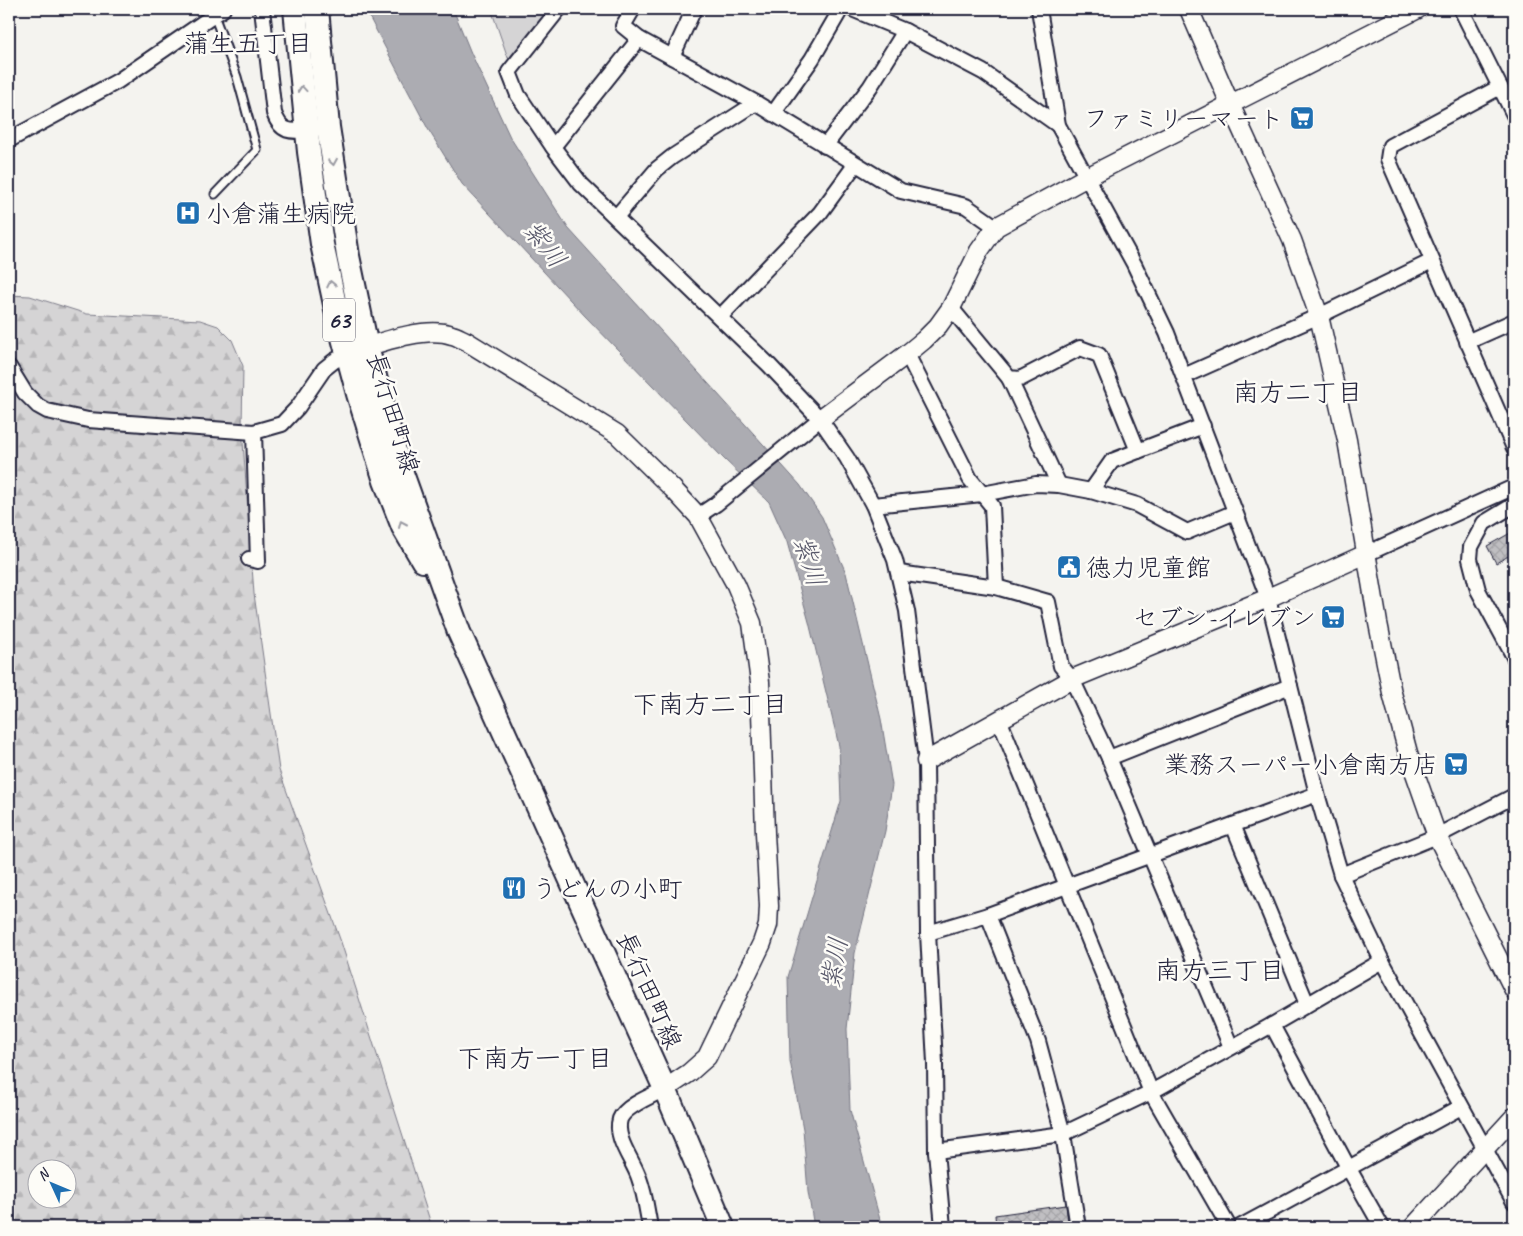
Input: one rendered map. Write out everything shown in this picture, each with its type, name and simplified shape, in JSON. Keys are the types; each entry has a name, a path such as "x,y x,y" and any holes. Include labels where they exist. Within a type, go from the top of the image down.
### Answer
{"main road":[{"name":"長行田町線","path":"295,9 306,130 322,244 357,350 459,632 665,1089 723,1227"},
{"name":"長行田町線","path":"318,9 328,127 348,256 357,350"}],"street":[{"path":"262,9 274,113 277,123 283,129 290,131 328,127"},
{"path":"559,9 509,72 518,95 581,184 769,365 820,419 847,458 873,505 895,560 907,611 926,761 928,933 935,1063 936,1151 943,1227"},
{"path":"633,9 624,26 639,38 756,103 824,146 901,190 966,206 996,227"},
{"path":"672,57 694,9"},
{"path":"773,114 812,58 841,9"},
{"path":"852,9 905,31 983,72 1058,125"},
{"path":"1039,9 1058,125 1142,281 1167,333 1268,598 1317,794 1341,874 1382,961 1514,1202"},
{"path":"1189,9 1292,240 1319,316 1347,440 1392,693 1408,753 1437,836 1514,990"},
{"path":"698,516 716,504 820,419 924,340 951,308 979,251 996,227 1087,177 1418,9"},
{"path":"1461,9 1514,116"},
{"path":"9,140 118,81 219,12"},
{"path":"824,146 870,87 905,31"},
{"path":"553,147 639,38"},
{"path":"1500,87 1390,146 1388,159 1514,448"},
{"path":"616,217 658,169 672,157 756,103"},
{"path":"720,317 820,213 855,164"},
{"path":"1184,376 1319,316 1432,260"},
{"path":"951,308 1009,378 1059,485"},
{"path":"1468,342 1514,321"},
{"path":"9,367 25,393 38,406 47,411 88,420 254,432 282,424 298,407 324,369 334,361 357,350 415,334 433,332 451,334 466,341 617,434 698,516 736,585 752,623 760,682 764,833 769,906 768,925 762,942 707,1057 689,1073 665,1089 630,1108 621,1118 619,1131 639,1177 646,1201 650,1227"},
{"path":"1009,378 1020,379 1080,348 1099,355 1138,451"},
{"path":"907,354 970,478 992,506 996,587"},
{"path":"1091,491 1112,461 1203,426"},
{"path":"249,559 258,561 254,432"},
{"path":"873,505 982,494 1036,484 1059,485 1091,491 1137,505 1187,532 1235,512"},
{"path":"926,761 1072,679 1268,598 1514,487"},
{"path":"1514,505 1484,523 1471,547 1470,559 1478,590 1514,657"},
{"path":"899,573 996,587 1048,602 1061,666 1072,679 1109,758 1231,1048"},
{"path":"1109,758 1290,686"},
{"path":"999,719 1151,1092 1229,1227"},
{"path":"928,933 988,915 1317,794"},
{"path":"1341,874 1437,836 1514,796"},
{"path":"1233,825 1306,1004"},
{"path":"988,915 1038,1041 1063,1134 1078,1227"},
{"path":"936,1151 1063,1134 1151,1092 1382,961"},
{"path":"1272,1025 1382,1227"},
{"path":"1240,1227 1461,1107"},
{"path":"1413,1227 1514,1116"}],"lane":[{"path":"215,194 258,150 219,12"}],"green space":[{"path":"491,9 551,9 513,58 508,58"},
{"path":"9,295 30,296 87,314 200,320 218,326 232,340 243,366 242,428 254,594 279,770 341,942 432,1227 9,1227"}],"water":[{"name":"紫川","path":"365,9 453,9 510,137 568,228 800,485 822,517 846,573 881,719 892,785 885,831 855,953 847,1029 850,1110 882,1227 814,1227 808,1192 803,1129 790,1061 788,977 841,801 839,746 809,622 787,542 769,502 724,459 585,316 462,184 428,129"}],"building":[{"path":"1514,531 1514,553 1496,563 1487,546"},
{"path":"1066,1205 1068,1221 1063,1222 1064,1227 996,1227 995,1215"}],"place":[{"name":"ファミリーマート","path":"1302,118"},
{"name":"小倉蒲生病院","path":"188,213"},
{"name":"徳力児童館","path":"1069,567"},
{"name":"セブン-イレブン","path":"1333,617"},
{"name":"業務スーパー小倉南方店","path":"1456,764"},
{"name":"うどんの小町","path":"514,888"}],"district":[{"name":"蒲生五丁目","path":"248,43"},
{"name":"南方二丁目","path":"1298,392"},
{"name":"下南方二丁目","path":"710,704"},
{"name":"南方三丁目","path":"1220,970"},
{"name":"下南方一丁目","path":"535,1058"}]}
